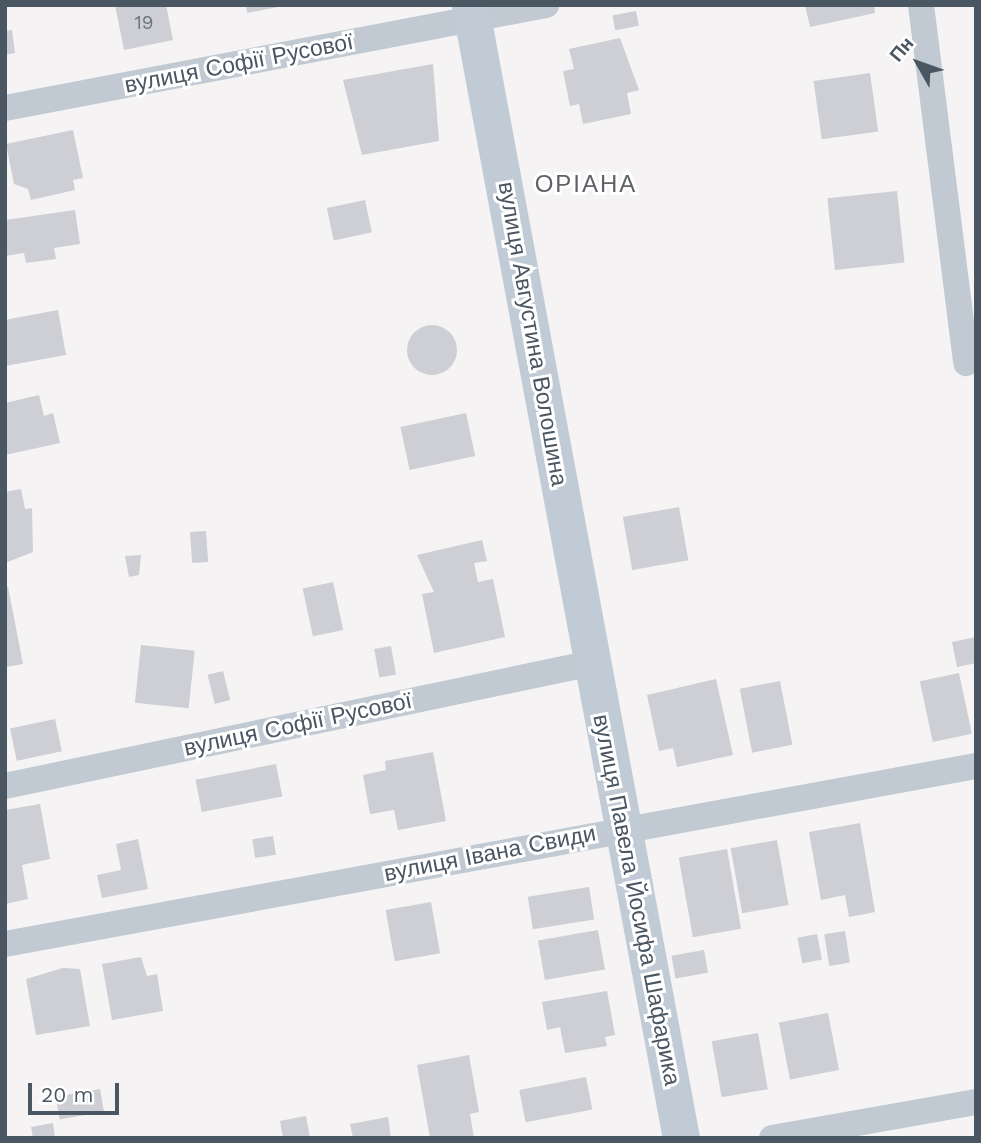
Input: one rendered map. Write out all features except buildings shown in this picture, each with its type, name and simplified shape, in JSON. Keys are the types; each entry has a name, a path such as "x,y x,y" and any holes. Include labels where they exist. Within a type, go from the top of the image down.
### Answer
{"street":[{"name":"вулиця Софії Русової","path":"5,108 471,12 546,5"},
{"path":"921,5 966,363"},
{"name":"вулиця Августина Волошина","path":"471,12 592,663"},
{"name":"вулиця Софії Русової","path":"5,786 592,663"},
{"name":"вулиця Павела Йосифа Шафарика","path":"592,663 619,829 681,1138"},
{"name":"вулиця Івана Свиди","path":"5,944 619,829 976,766"},
{"path":"772,1138 976,1102"}],"district":[{"name":"ОРІАНА","path":"586,185"}]}
